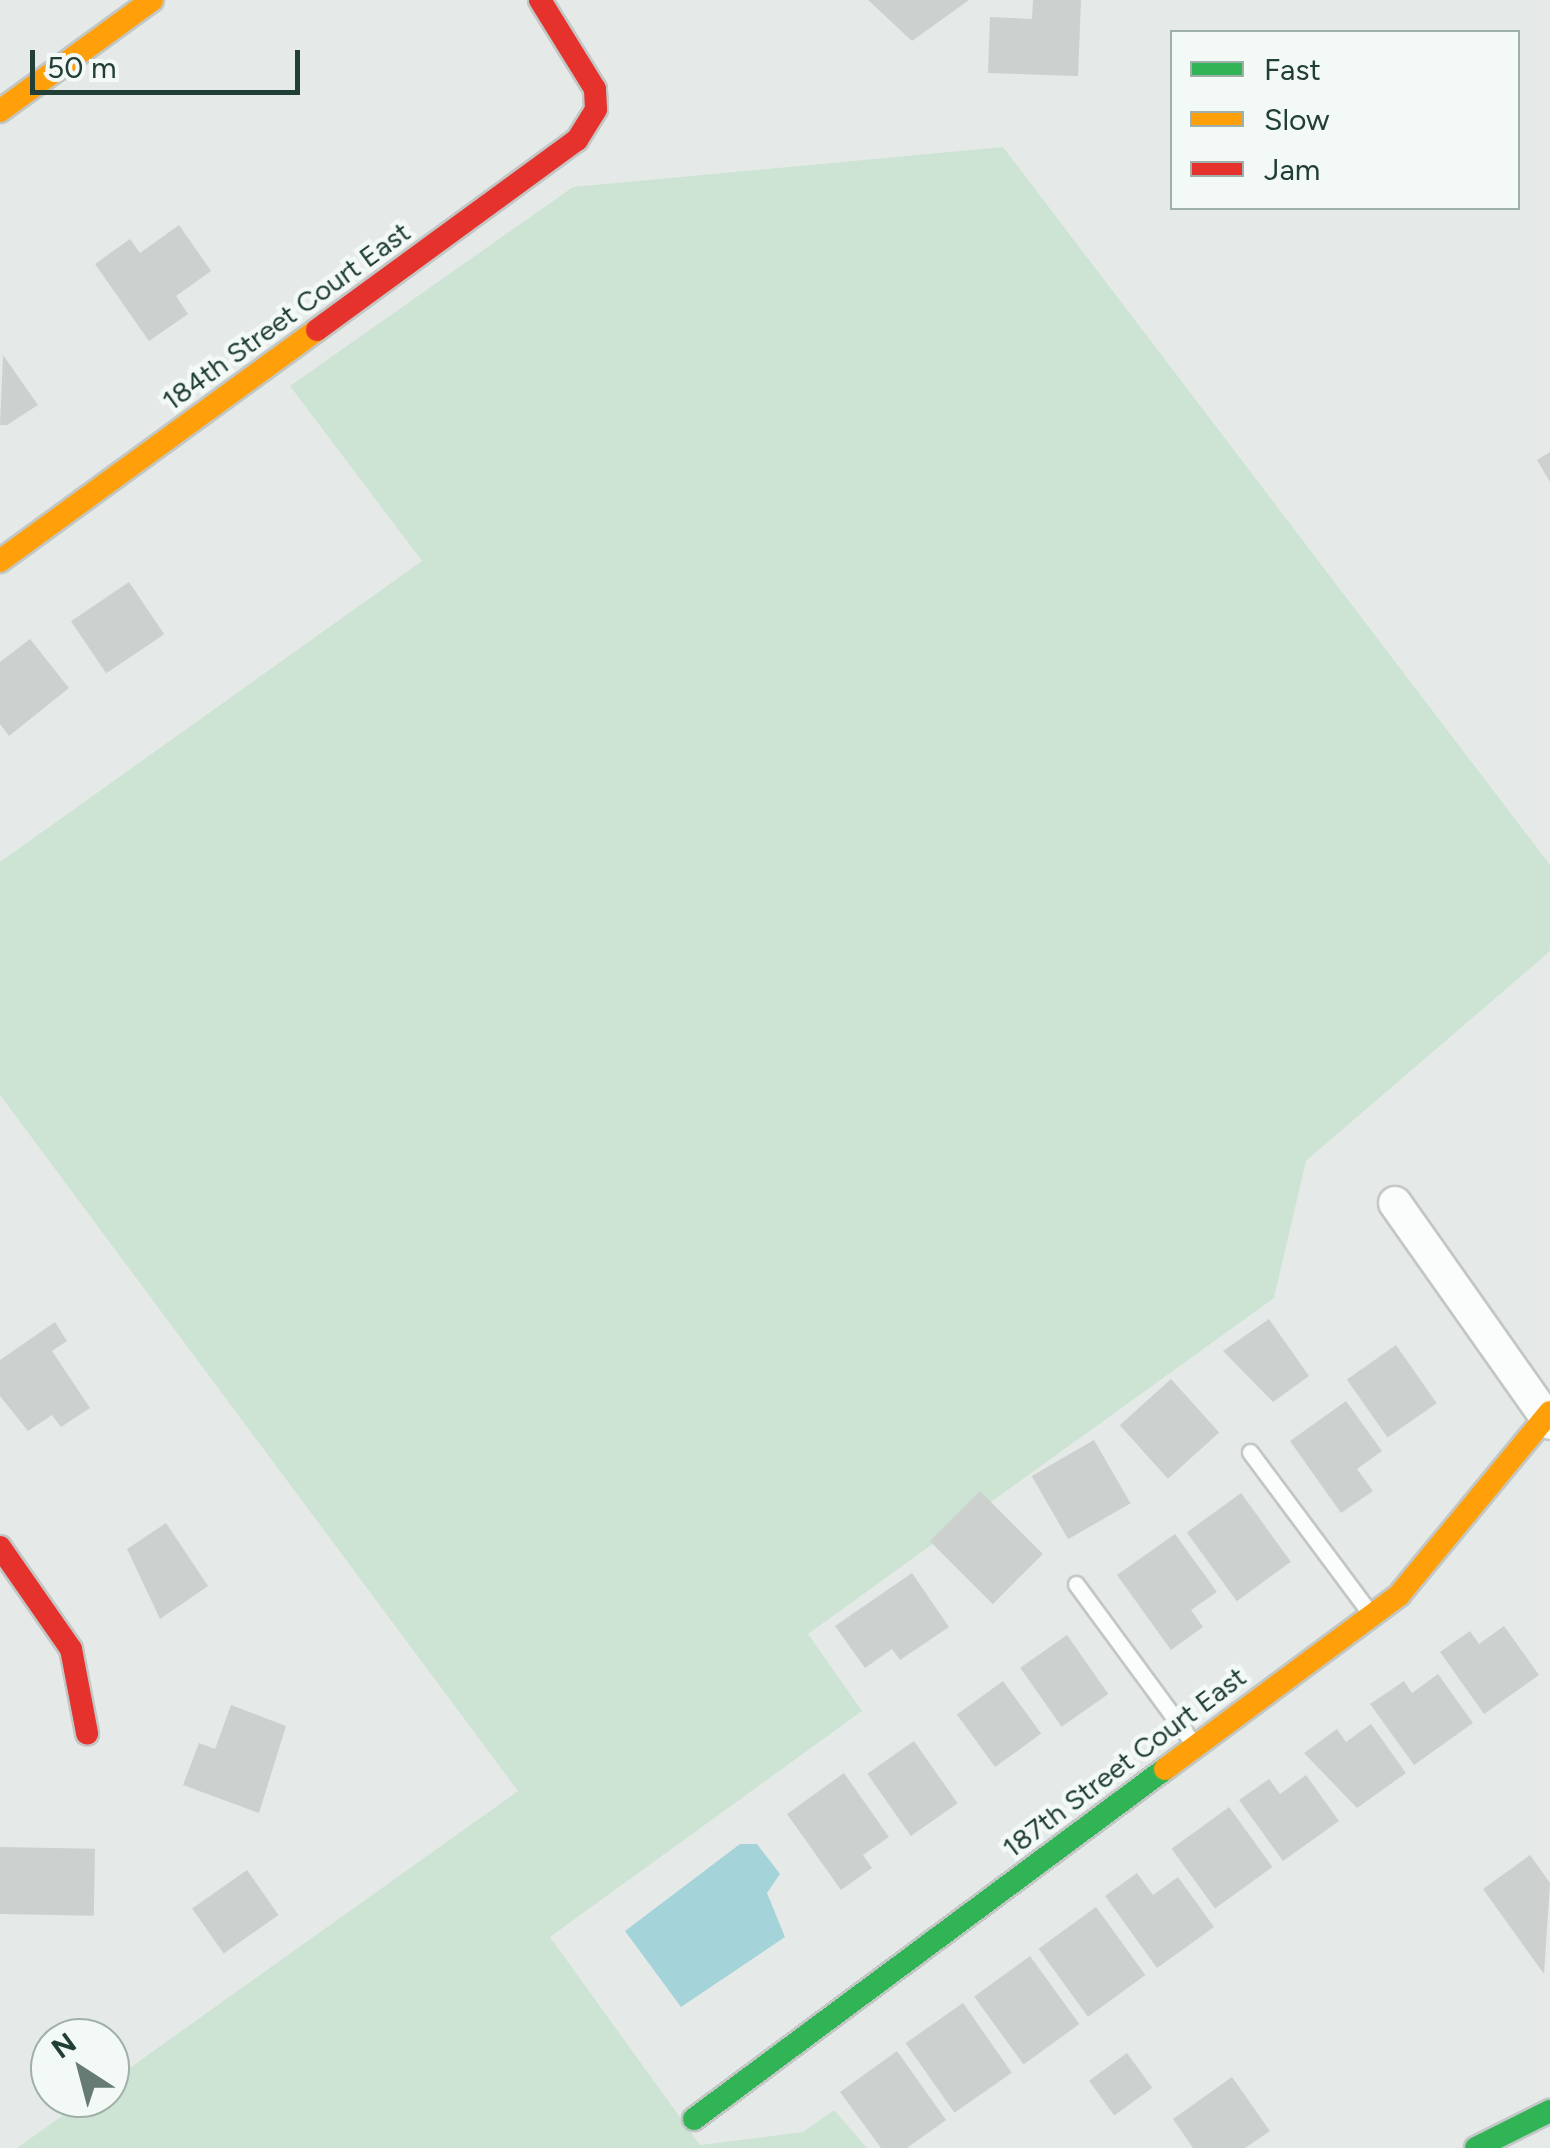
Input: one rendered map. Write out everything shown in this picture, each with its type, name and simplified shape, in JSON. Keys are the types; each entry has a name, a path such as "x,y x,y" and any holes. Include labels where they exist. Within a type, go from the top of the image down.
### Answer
{"street":[{"path":"0,111 152,0"},
{"name":"184th Street Court East","path":"0,561 578,140 596,109 590,70 540,0"},
{"path":"1395,1203 1548,1417"},
{"name":"187th Street Court East","path":"694,2119 1372,1616 1438,1553 1548,1417"},
{"path":"0,1548 71,1649 87,1733"},
{"path":"1476,2148 1550,2111"}],"lane":[{"path":"1250,1452 1372,1616"},
{"path":"1076,1584 1196,1746"}],"green space":[{"path":"1003,147 1550,865 1550,951 1306,1161 1274,1298 808,1634 862,1711 550,1937 700,2145 803,2132 834,2110 867,2148 17,2148 59,2118 130,2118 130,2068 518,1791 0,1095 0,862 422,561 290,386 573,187"}],"water":[{"path":"740,1844 757,1844 780,1874 767,1893 785,1937 681,2007 625,1931"}],"building":[{"path":"868,0 969,0 912,41"},
{"path":"1033,0 1081,0 1078,76 988,73 990,17 1032,19"},
{"path":"179,225 211,271 176,296 188,314 149,341 95,264 130,239 140,253"},
{"path":"3,355 38,405 7,425 0,425"},
{"path":"1550,452 1550,482 1537,460"},
{"path":"129,582 164,634 106,673 71,621"},
{"path":"30,639 69,688 9,736 0,724 0,662"},
{"path":"1269,1319 1309,1376 1273,1402 1223,1351"},
{"path":"55,1322 67,1341 52,1351 90,1408 61,1427 52,1415 28,1431 0,1396 0,1360"},
{"path":"1396,1345 1437,1403 1388,1438 1347,1379"},
{"path":"1171,1379 1219,1433 1168,1479 1120,1425"},
{"path":"1346,1401 1382,1451 1357,1469 1373,1491 1341,1513 1290,1441"},
{"path":"1094,1440 1130,1503 1068,1539 1032,1476"},
{"path":"980,1491 1043,1554 993,1604 930,1541"},
{"path":"1241,1493 1291,1562 1237,1601 1187,1532"},
{"path":"166,1523 208,1586 160,1619 127,1549"},
{"path":"1175,1534 1217,1592 1191,1610 1203,1627 1171,1650 1117,1575"},
{"path":"912,1573 949,1627 900,1660 892,1649 865,1668 835,1626"},
{"path":"1504,1626 1539,1675 1484,1714 1440,1652 1470,1631 1479,1644"},
{"path":"1067,1635 1108,1694 1062,1727 1020,1668"},
{"path":"1438,1674 1473,1723 1414,1765 1370,1704 1404,1681 1412,1693"},
{"path":"1003,1681 1041,1734 995,1767 957,1715"},
{"path":"231,1705 286,1726 259,1813 183,1785 199,1743 215,1749"},
{"path":"1371,1724 1406,1773 1357,1808 1304,1753 1337,1729 1346,1742"},
{"path":"914,1741 958,1803 911,1836 867,1774"},
{"path":"844,1773 889,1837 863,1855 872,1868 841,1890 787,1814"},
{"path":"1306,1775 1339,1821 1283,1861 1239,1800 1269,1779 1280,1794"},
{"path":"1229,1807 1272,1867 1215,1909 1172,1849"},
{"path":"0,1847 95,1849 94,1916 0,1914"},
{"path":"1530,1855 1550,1883 1544,1974 1483,1889"},
{"path":"247,1870 279,1915 224,1953 192,1908"},
{"path":"1137,1873 1153,1895 1178,1877 1214,1927 1157,1968 1105,1896"},
{"path":"1096,1907 1145,1975 1088,2017 1039,1949"},
{"path":"1030,1956 1079,2024 1024,2065 974,1997"},
{"path":"963,2003 1012,2073 954,2113 906,2043"},
{"path":"897,2051 946,2120 907,2148 881,2148 840,2092"},
{"path":"1127,2053 1152,2088 1114,2115 1089,2081"},
{"path":"1232,2077 1270,2131 1245,2148 1193,2148 1173,2119"}],"traffic: fast":[{"path":"694,2119 1165,1769"},
{"path":"1476,2148 1550,2111"}],"traffic: slow":[{"path":"0,111 152,0"},
{"path":"0,561 317,330"},
{"path":"1165,1769 1399,1595 1550,1412"}],"traffic: jam":[{"path":"317,330 577,140 596,109 595,89 540,0"},
{"path":"0,1547 71,1649 87,1733"}]}
